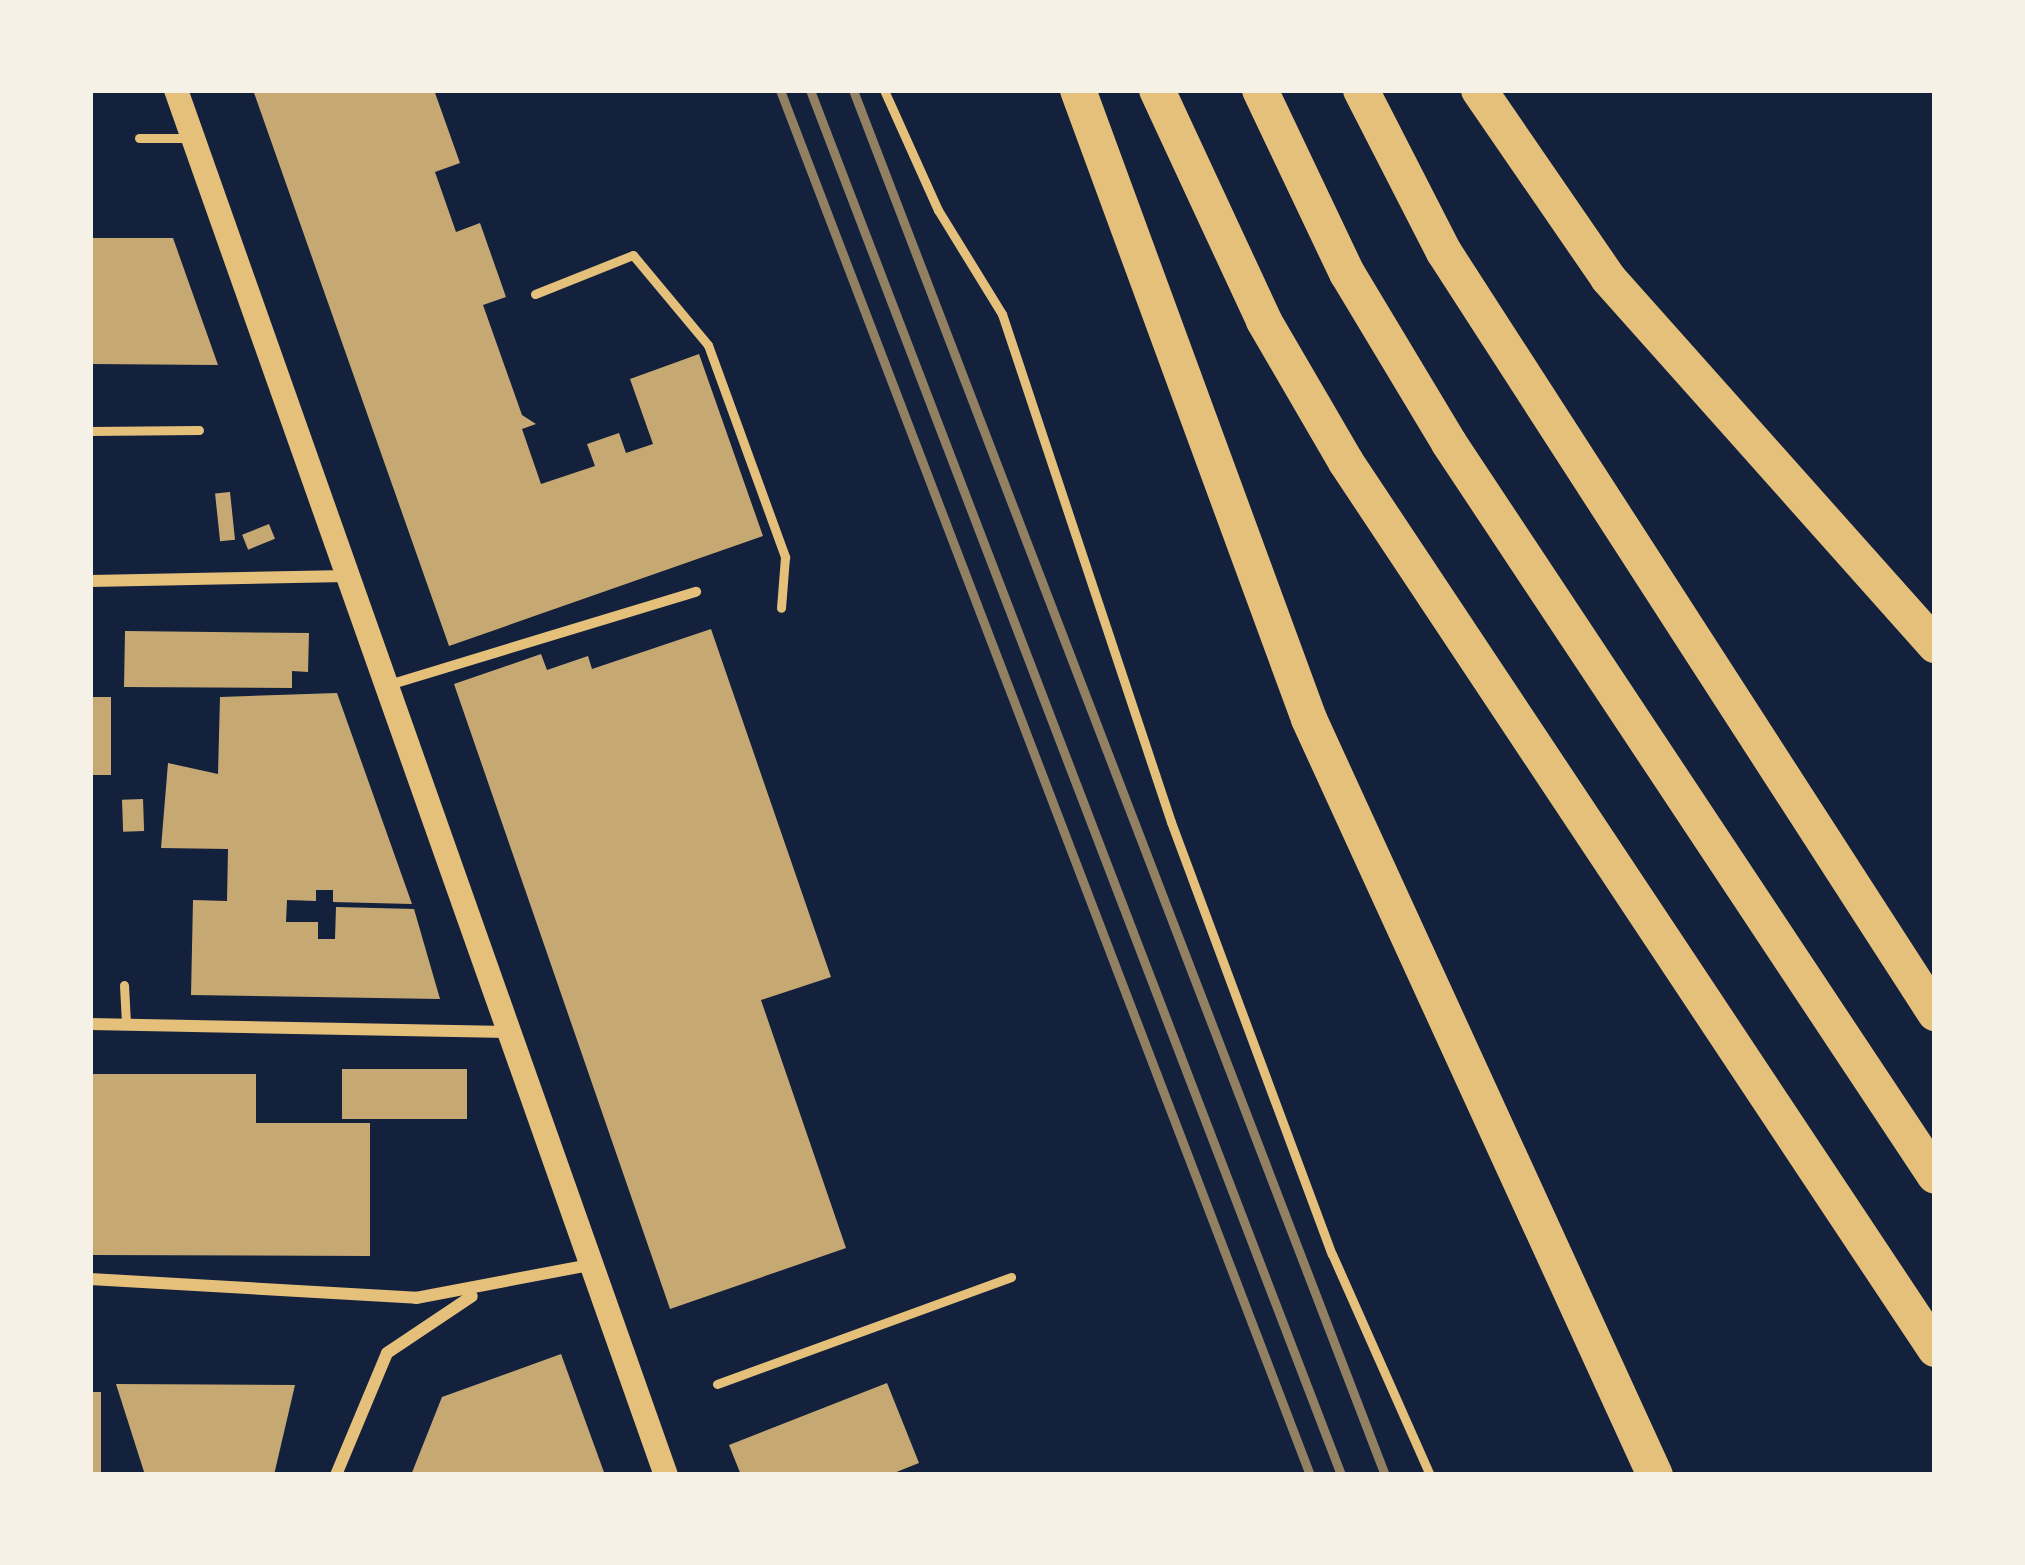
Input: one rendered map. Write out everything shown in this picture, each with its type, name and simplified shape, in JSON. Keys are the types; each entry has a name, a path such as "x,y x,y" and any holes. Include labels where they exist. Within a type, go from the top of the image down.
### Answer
{"highway":[{"path":"1078,90 1189,407 1310,719 1654,1475"},
{"path":"1157,90 1264,321 1346,462 1935,1349"},
{"path":"1260,90 1347,273 1449,443 1935,1176"},
{"path":"1361,90 1444,252 1935,1013"},
{"path":"1479,90 1608,278 1935,645"},
{"path":"1869,907 1935,986"}],"main road":[{"path":"176,90 666,1475"}],"street":[{"path":"90,581 350,576"},
{"path":"389,685 696,592"},
{"path":"90,1024 508,1032"},
{"path":"90,1279 479,1292 590,1265"},
{"path":"336,1475 387,1353 479,1292"}],"lane":[{"path":"884,90 938,210 1002,314 1163,801 1332,1254 1430,1475"},
{"path":"139,138 194,138"},
{"path":"535,294 633,255 709,345 785,557 781,608"},
{"path":"90,431 200,430"},
{"path":"124,986 126,1024"},
{"path":"717,1384 1011,1277"}],"building":[{"path":"253,90 434,90 460,163 435,172 456,232 480,223 506,297 483,305 522,415 536,424 522,429 541,484 595,466 587,444 619,433 626,453 653,444 630,379 699,354 763,536 449,646"},
{"path":"90,238 173,238 218,365 90,364"},
{"path":"230,492 235,540 220,541 215,494"},
{"path":"269,524 275,539 248,550 242,535"},
{"path":"711,629 831,977 761,1000 846,1248 670,1309 454,684 541,654 547,670 588,656 592,669"},
{"path":"125,631 309,633 308,672 292,671 292,688 124,687"},
{"path":"337,693 412,904 333,902 333,890 316,890 316,901 287,900 286,922 318,922 318,939 335,939 336,907 414,909 440,999 191,995 193,900 227,901 228,849 161,848 168,763 218,774 220,697"},
{"path":"90,697 111,697 111,775 90,775"},
{"path":"143,799 144,831 123,832 122,800"},
{"path":"342,1069 467,1069 467,1119 342,1119"},
{"path":"90,1074 256,1074 256,1123 370,1123 370,1256 90,1255"},
{"path":"561,1354 605,1475 411,1475 442,1397"},
{"path":"887,1383 919,1463 889,1475 741,1475 729,1445"},
{"path":"116,1384 295,1385 274,1475 145,1475"},
{"path":"90,1392 101,1392 101,1475 90,1475"}],"railway":[{"path":"780,90 1310,1475"},
{"path":"810,90 1341,1475"},
{"path":"853,90 1385,1475"}]}
